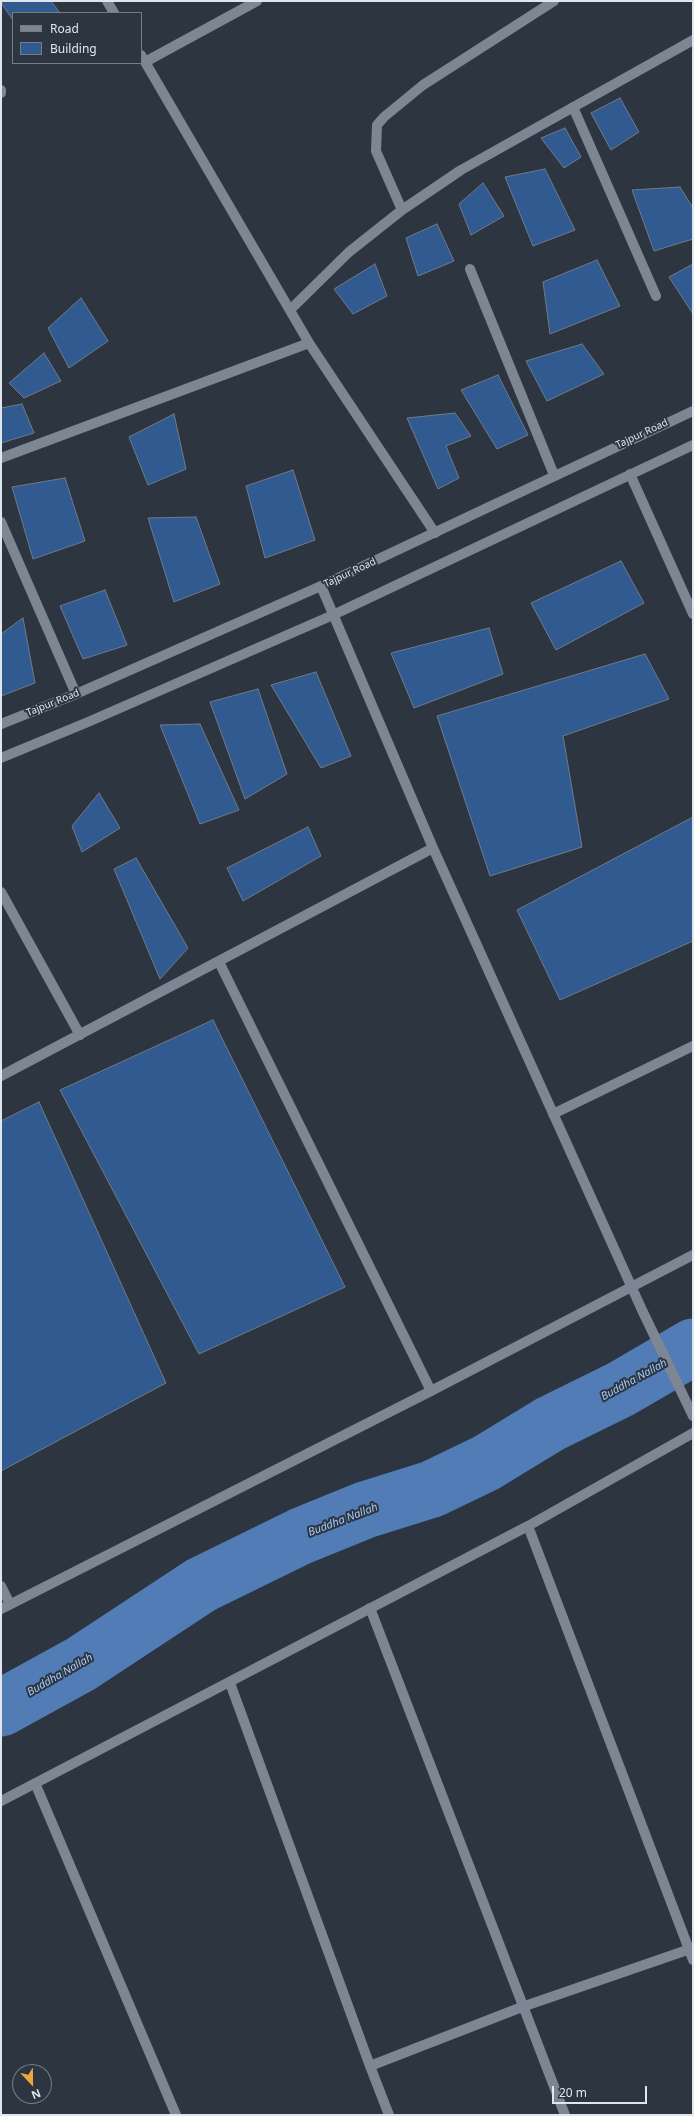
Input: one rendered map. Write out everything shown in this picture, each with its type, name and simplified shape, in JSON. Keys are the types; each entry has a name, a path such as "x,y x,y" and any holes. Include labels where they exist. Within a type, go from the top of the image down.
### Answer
{"street":[{"path":"107,1 113,12"},
{"path":"257,1 143,58 291,309 309,343 435,533"},
{"path":"402,210 376,150 377,125 384,117 423,85 554,1"},
{"path":"291,309 349,252 402,210 461,170 693,40"},
{"path":"572,107 656,296"},
{"path":"470,269 554,475"},
{"path":"1,458 309,343"},
{"name":"Tajpur Road","path":"1,724 76,694 321,586 554,475 693,411"},
{"path":"1,758 88,722 333,615 693,445"},
{"path":"630,474 693,614"},
{"path":"1,522 76,694"},
{"path":"321,586 433,848 631,1286 693,1416"},
{"path":"1,1076 433,848"},
{"path":"1,892 80,1035"},
{"path":"219,962 431,1391"},
{"path":"553,1114 693,1046"},
{"path":"1,1609 431,1391 693,1254"},
{"path":"1,1801 230,1683 528,1526 693,1433"},
{"path":"528,1526 691,1949 693,1960"},
{"path":"1,1586 10,1604"},
{"path":"370,1608 522,2007 565,2115"},
{"path":"230,1683 389,2115"},
{"path":"35,1783 176,2115"},
{"path":"370,2066 522,2007 691,1949"}],"building":[{"path":"4,1 51,1 59,12 12,12 12,19 1,3"},
{"path":"620,98 639,132 611,150 591,113"},
{"path":"565,128 581,157 564,168 541,138"},
{"path":"545,169 575,230 533,246 505,177"},
{"path":"483,183 504,216 471,235 459,204"},
{"path":"680,187 693,208 693,239 654,251 632,190"},
{"path":"437,224 454,261 418,276 406,238"},
{"path":"597,260 620,306 550,334 543,282"},
{"path":"375,264 387,296 353,314 334,289"},
{"path":"693,264 693,314 669,277"},
{"path":"81,298 108,341 69,368 48,328"},
{"path":"582,344 604,374 547,401 526,361"},
{"path":"44,353 61,381 24,398 9,383"},
{"path":"498,375 528,435 497,449 461,390"},
{"path":"22,404 34,433 1,443 1,408"},
{"path":"455,413 471,436 446,446 459,478 438,489 407,418"},
{"path":"174,414 186,469 148,485 129,437"},
{"path":"293,470 315,540 265,558 246,486"},
{"path":"65,478 85,541 33,559 12,487"},
{"path":"196,517 220,584 174,602 148,518"},
{"path":"621,561 644,603 556,650 531,603"},
{"path":"105,590 127,645 83,659 60,606"},
{"path":"23,618 35,683 1,696 1,634"},
{"path":"489,628 503,674 414,708 391,653"},
{"path":"645,654 669,699 563,736 582,847 490,876 437,716"},
{"path":"316,672 351,756 321,768 271,685"},
{"path":"258,689 287,774 245,799 210,702"},
{"path":"200,724 239,810 200,824 160,725"},
{"path":"99,793 120,828 82,852 72,826"},
{"path":"693,817 693,941 560,1000 517,910"},
{"path":"308,827 321,856 243,901 227,868"},
{"path":"136,858 188,948 160,979 114,869"},
{"path":"213,1020 345,1287 199,1354 60,1090"},
{"path":"39,1102 166,1383 1,1471 1,1121"}],"waterway":[{"name":"Buddha Nallah","path":"1,1708 81,1664 201,1585 301,1536 365,1510 432,1489 486,1463 550,1424 621,1389 693,1347"}]}
